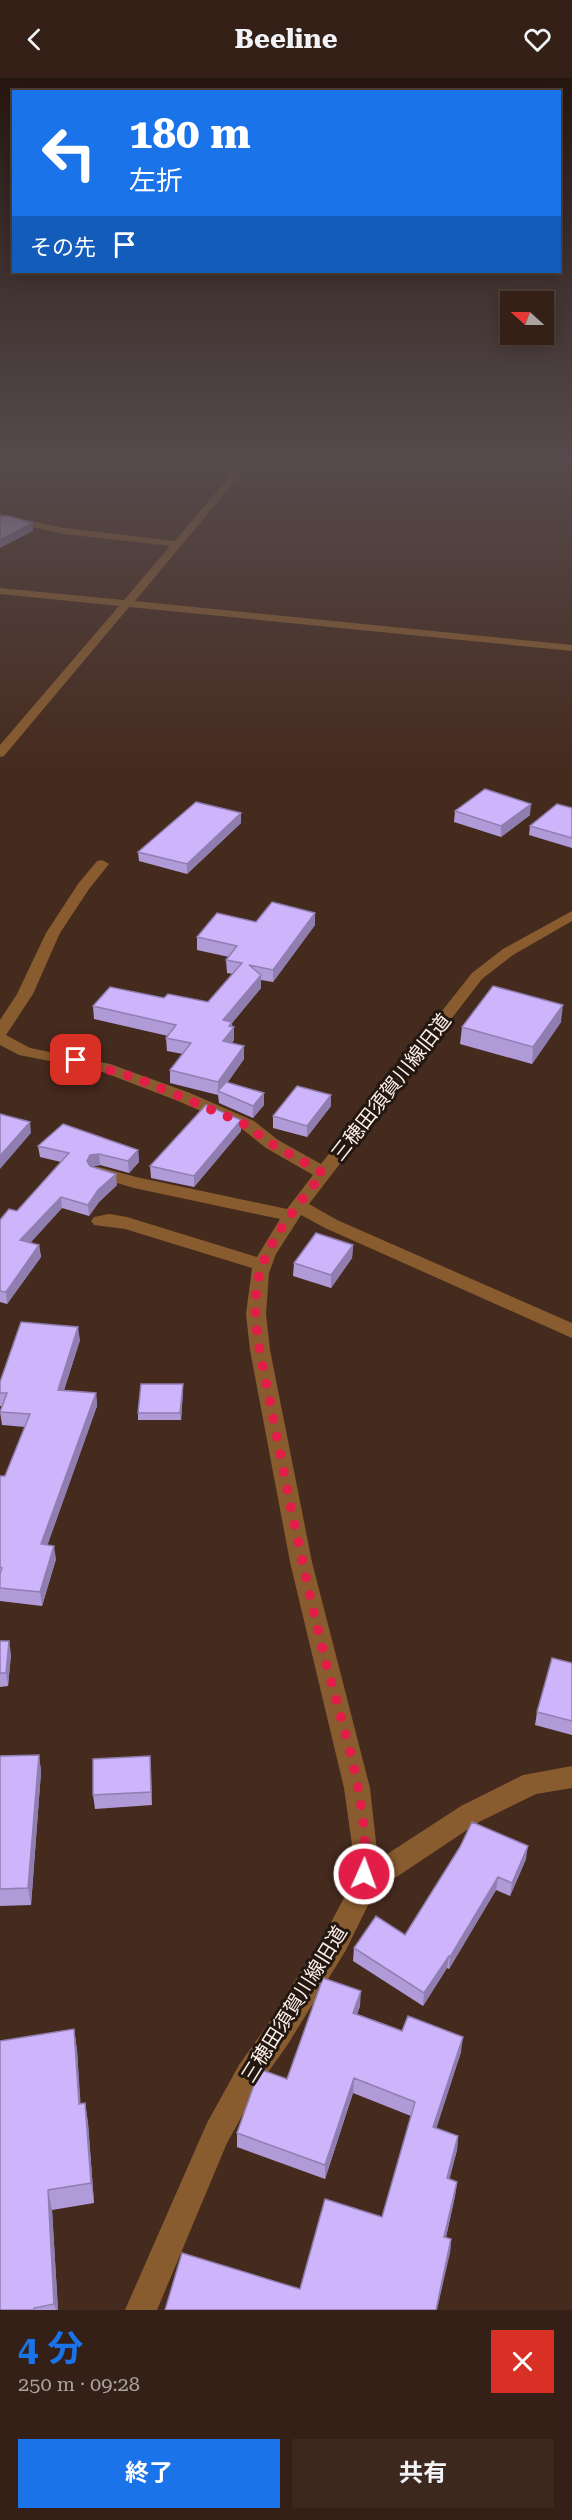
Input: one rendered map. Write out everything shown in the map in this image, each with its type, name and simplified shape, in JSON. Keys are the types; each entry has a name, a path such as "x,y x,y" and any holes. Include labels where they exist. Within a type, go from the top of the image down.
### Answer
{"street":[{"path":"0,753 164,561"},
{"path":"0,591 572,648"},
{"path":"0,1032 25,994 54,933 83,887 102,864"},
{"name":"三穂田須賀川線旧道","path":"141,2310 217,2133 249,2074 278,2034 336,1941 358,1899 364,1874 366,1852 357,1788 301,1562 260,1350 256,1314 257,1288 263,1265 267,1254 294,1211 477,976 508,952 572,915"},
{"path":"0,1038 25,1052 104,1067 184,1097 248,1125 272,1144 323,1173"},
{"path":"99,1172 134,1182 294,1211 331,1224 572,1330"},
{"path":"100,1221 127,1223 263,1265"},
{"path":"364,1874 383,1872 462,1818 532,1783 572,1777"}],"building":[{"path":"485,789 531,804 501,826 455,811"},
{"path":"196,802 241,813 187,864 138,852"},
{"path":"557,804 572,808 572,838 530,826"},
{"path":"272,902 315,913 273,970 249,965 261,975 223,1020 232,1022 229,1026 234,1027 223,1041 244,1046 218,1082 170,1070 191,1043 166,1038 176,1025 93,1006 110,987 164,998 168,994 208,1002 242,963 226,960 237,946 197,937 217,913 256,922"},
{"path":"493,986 563,1005 533,1047 462,1027"},
{"path":"226,1082 264,1093 253,1106 218,1091"},
{"path":"297,1086 331,1095 307,1126 273,1116"},
{"path":"206,1105 241,1120 194,1176 150,1166"},
{"path":"0,1114 30,1122 0,1156"},
{"path":"63,1124 138,1150 128,1161 99,1154 90,1155 87,1161 90,1166 116,1174 98,1190 88,1205 61,1197 20,1240 39,1245 6,1292 0,1291 0,1220 9,1209 17,1211 69,1153 38,1146"},
{"path":"316,1233 353,1245 331,1275 294,1263"},
{"path":"21,1322 78,1327 58,1390 96,1393 41,1544 54,1546 40,1592 0,1588 2,1568 0,1567 0,1476 5,1476 30,1414 0,1412 7,1393 0,1393 0,1382"},
{"path":"141,1384 183,1384 180,1413 138,1413"},
{"path":"0,1641 9,1641 6,1673 0,1673"},
{"path":"552,1658 572,1663 572,1721 537,1712"},
{"path":"39,1755 28,1888 0,1889 0,1756"},
{"path":"150,1756 151,1792 93,1795 93,1759"},
{"path":"472,1822 528,1846 512,1883 498,1877 450,1957 424,1993 354,1948 376,1916 405,1935 460,1847"},
{"path":"323,1978 361,1991 353,2013 402,2031 408,2016 463,2037 433,2127 458,2136 447,2178 457,2182 444,2237 451,2239 436,2310 165,2310 182,2253 300,2289 325,2199 382,2217 415,2102 354,2078 325,2165 237,2133 255,2082 262,2070 287,2079"},
{"path":"74,2029 79,2104 85,2103 91,2183 48,2190 54,2304 34,2308 34,2310 0,2310 0,2041"}],"route":[{"path":"76,1060 136,1078 248,1125 272,1144 323,1173 267,1254 257,1288 256,1314 260,1350 301,1562 357,1788 366,1852 364,1874"}]}
